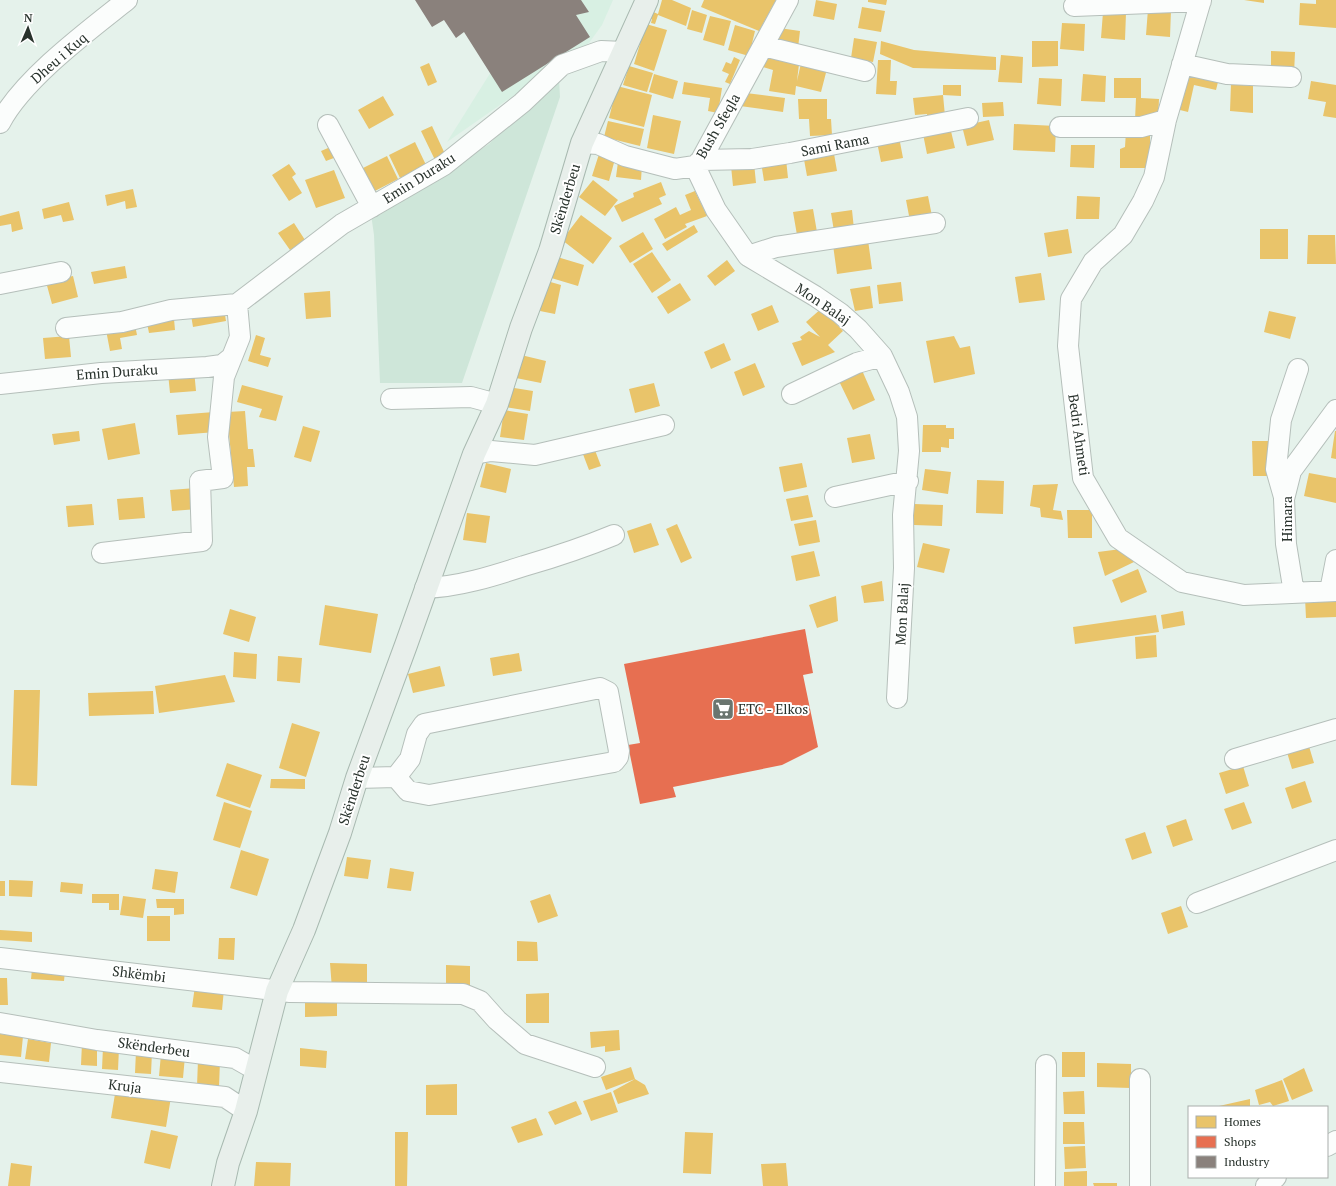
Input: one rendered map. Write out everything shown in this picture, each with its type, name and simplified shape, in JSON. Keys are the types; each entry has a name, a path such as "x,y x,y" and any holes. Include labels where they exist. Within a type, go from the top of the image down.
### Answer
{"main road":[{"name":"Skënderbeu","path":"223,1186 228,1163 246,1111 277,991 304,930 340,833 357,778 474,454 497,404 521,328 550,251 582,143 647,0"}],"street":[{"name":"Dheu i Kuq","path":"0,123 8,107 31,81 127,0"},
{"name":"Bush Sfeqla","path":"582,143 598,144 625,156 675,169 698,163 788,0"},
{"path":"1074,6 1201,0"},
{"name":"Bedri Ahmeti","path":"1201,0 1166,120 1154,177 1143,201 1123,235 1093,262 1071,299 1068,346 1083,478 1118,538 1182,582 1244,595 1333,591"},
{"path":"763,46 865,71"},
{"name":"Emin Duraku","path":"237,304 342,224 444,166 522,103 562,65 601,51 624,52"},
{"path":"1182,64 1227,74 1291,77"},
{"name":"Sami Rama","path":"698,163 752,159 850,142 968,118"},
{"path":"1060,127 1141,126 1166,120"},
{"path":"328,125 372,207"},
{"name":"Mon Balaj","path":"698,163 716,210 748,256 840,313 858,329 882,356 899,392 906,417 909,451 908,481 903,515 904,568 897,698"},
{"path":"748,256 776,247 935,223"},
{"path":"0,284 61,272"},
{"path":"66,328 122,322 171,310 237,304 240,337 224,377 218,437 223,478 200,481 202,541 102,553"},
{"path":"792,394 857,363 882,356"},
{"name":"Emin Duraku","path":"0,384 101,373 208,367 222,364 232,357"},
{"path":"1284,499 1276,469 1276,462 1281,420 1298,369"},
{"path":"391,399 471,397 497,404"},
{"name":"Himara","path":"1294,593 1286,544 1284,499 1291,471 1336,410"},
{"path":"474,454 490,452 536,455 664,425"},
{"path":"835,497 908,481"},
{"path":"426,588 442,588 500,574 577,549 614,535"},
{"path":"1333,591 1336,560"},
{"path":"600,688 608,692 619,751 618,757 614,762 429,795 408,791 396,777 410,759 417,734 424,724 600,688"},
{"path":"1235,759 1336,729"},
{"path":"357,778 396,777"},
{"path":"1197,903 1336,850"},
{"name":"Shkëmbi","path":"0,958 277,991"},
{"path":"277,991 463,994 480,1001 497,1020 525,1044 595,1067"},
{"name":"Skënderbeu","path":"0,1023 97,1040 235,1058 256,1070"},
{"path":"1045,1186 1046,1066"},
{"name":"Kruja","path":"0,1072 225,1097 246,1111"},
{"path":"1140,1080 1140,1186"},
{"path":"1266,1186 1275,1178"}],"shaded area":[{"path":"536,0 613,0 602,25 589,43 447,142"},
{"path":"559,79 560,97 462,383 380,383 374,235 371,214 415,192 489,144 526,107"}],"building: Homes":[{"path":"662,0 672,0 691,8 686,26 658,15 655,24 651,23 652,19 649,18 651,11 658,14"},
{"path":"704,0 776,0 759,31 701,7"},
{"path":"816,0 837,4 834,20 813,16"},
{"path":"868,0 887,0 886,5 868,2"},
{"path":"1244,0 1264,0 1264,3"},
{"path":"1316,0 1336,0 1336,28 1299,25 1300,3 1316,4"},
{"path":"862,7 885,11 881,32 858,28"},
{"path":"1148,9 1171,10 1170,37 1146,35"},
{"path":"692,10 707,15 702,33 687,29"},
{"path":"1103,12 1126,13 1125,40 1101,38"},
{"path":"710,16 731,21 724,46 703,40"},
{"path":"1062,23 1085,24 1084,51 1060,49"},
{"path":"646,24 667,30 654,71 634,64"},
{"path":"735,25 755,31 749,56 728,50"},
{"path":"779,28 800,31 798,48 776,44"},
{"path":"854,38 877,42 873,62 851,58"},
{"path":"881,41 914,50 996,57 996,70 913,68 880,54"},
{"path":"1032,41 1058,41 1058,66 1032,67"},
{"path":"763,51 799,64 797,81 802,59 828,65 821,92 796,86 795,95 769,91 773,70 759,66"},
{"path":"1271,51 1295,52 1294,74 1271,73"},
{"path":"1001,55 1023,57 1022,83 998,82"},
{"path":"734,57 740,60 730,84 725,82 729,74 722,71 726,62 731,64"},
{"path":"878,60 891,60 890,81 897,81 896,95 876,94"},
{"path":"429,63 437,82 428,86 420,67"},
{"path":"629,66 653,73 647,92 623,85"},
{"path":"1185,71 1219,78 1216,90 1194,85 1188,112 1176,109"},
{"path":"654,74 678,81 673,99 649,92"},
{"path":"1083,74 1106,76 1105,102 1081,101"},
{"path":"1039,78 1062,79 1061,106 1037,104"},
{"path":"1114,78 1141,78 1141,98 1159,99 1158,121 1135,120 1136,98 1114,98"},
{"path":"1311,81 1336,85 1336,118 1323,116 1326,102 1308,99"},
{"path":"684,82 722,88 718,113 708,111 710,98 682,94"},
{"path":"1231,84 1253,86 1253,113 1230,111"},
{"path":"943,85 961,85 961,96 943,95"},
{"path":"617,86 652,95 644,127 609,118"},
{"path":"746,93 785,98 783,112 740,106"},
{"path":"943,95 945,116 927,117 927,114 915,115 913,98"},
{"path":"383,96 394,115 369,129 358,110"},
{"path":"798,99 827,99 827,119 831,119 832,135 810,136 809,119 799,119"},
{"path":"1003,102 1004,116 983,117 982,103"},
{"path":"653,115 681,121 674,154 647,148"},
{"path":"989,120 994,140 967,146 962,126"},
{"path":"608,121 644,129 640,146 604,137"},
{"path":"1014,124 1056,126 1055,152 1013,150"},
{"path":"432,126 445,154 435,160 421,131"},
{"path":"950,127 955,148 927,154 923,134"},
{"path":"1126,131 1150,131 1150,168 1120,168 1120,149 1125,147"},
{"path":"899,137 903,158 881,162 877,142"},
{"path":"347,140 339,156 326,161 321,151"},
{"path":"415,142 426,165 400,178 389,155"},
{"path":"1071,145 1095,145 1094,168 1070,167"},
{"path":"833,148 837,171 807,176 803,154"},
{"path":"599,154 615,159 609,181 592,176"},
{"path":"387,156 398,179 373,192 361,169"},
{"path":"786,159 788,178 764,181 761,162"},
{"path":"618,162 642,165 641,180 616,177"},
{"path":"754,163 756,183 733,186 731,166"},
{"path":"289,164 296,174 292,177 302,193 289,201 272,175"},
{"path":"334,170 345,198 316,208 305,180"},
{"path":"593,180 618,200 605,216 579,197"},
{"path":"661,182 666,195 659,198 662,204 622,222 614,206 634,197 633,193"},
{"path":"133,189 137,207 126,209 125,201 107,206 105,195"},
{"path":"695,191 707,216 685,224 687,227 665,239 654,219 676,207 680,215 691,210 685,195"},
{"path":"928,196 932,216 910,221 906,200"},
{"path":"1077,196 1100,197 1099,219 1076,219"},
{"path":"69,202 74,220 63,222 61,215 44,219 42,209"},
{"path":"813,209 817,232 797,235 793,212"},
{"path":"852,210 854,229 834,231 831,213"},
{"path":"19,211 23,229 12,232 11,224 0,226 0,216"},
{"path":"581,215 612,238 593,264 562,240"},
{"path":"294,223 305,240 290,250 278,233"},
{"path":"694,225 698,232 667,251 662,244"},
{"path":"1068,229 1072,253 1048,257 1044,233"},
{"path":"1260,229 1288,229 1288,259 1260,259"},
{"path":"643,232 653,249 630,263 619,246"},
{"path":"1308,235 1335,235 1336,264 1307,264"},
{"path":"868,240 872,269 837,274 833,245"},
{"path":"652,252 671,280 652,293 633,264"},
{"path":"554,256 584,265 578,286 548,277"},
{"path":"727,260 735,271 715,286 707,276"},
{"path":"125,266 127,278 94,284 91,272"},
{"path":"1041,273 1045,300 1019,303 1015,277"},
{"path":"73,276 78,297 52,304 46,282"},
{"path":"547,281 561,285 555,314 540,311"},
{"path":"901,282 903,301 879,304 877,285"},
{"path":"680,283 691,300 668,314 657,297"},
{"path":"870,286 873,308 855,311 850,289"},
{"path":"330,291 331,317 306,319 304,293"},
{"path":"772,305 779,322 758,331 751,314"},
{"path":"822,308 843,331 828,345 835,352 802,366 792,343 802,340 800,337 809,331 820,337 806,322"},
{"path":"224,309 226,321 193,327 191,315"},
{"path":"1269,311 1296,317 1290,339 1264,332"},
{"path":"174,319 175,330 149,333 147,323"},
{"path":"135,325 137,335 120,338 122,349 110,351 106,330"},
{"path":"256,335 265,338 260,355 271,358 268,367 248,361"},
{"path":"69,336 71,357 45,359 43,338"},
{"path":"954,336 960,348 970,346 975,374 934,383 926,341"},
{"path":"724,343 731,360 711,369 704,352"},
{"path":"521,355 546,361 541,383 516,378"},
{"path":"755,363 765,387 743,396 734,372"},
{"path":"861,368 875,400 853,410 838,379"},
{"path":"194,370 196,391 170,393 168,373"},
{"path":"654,383 660,406 635,413 629,389"},
{"path":"242,385 283,396 276,421 259,417 262,409 237,402"},
{"path":"508,387 533,391 530,411 505,407"},
{"path":"504,410 528,414 524,440 500,437"},
{"path":"245,411 248,449 253,449 255,467 247,467 248,486 234,487 227,412"},
{"path":"214,412 216,432 178,435 176,415"},
{"path":"135,423 140,454 108,460 102,429"},
{"path":"923,425 946,425 946,428 954,428 954,439 949,439 949,448 941,447 941,452 922,452"},
{"path":"303,426 320,431 311,462 294,457"},
{"path":"79,431 80,441 54,445 52,434"},
{"path":"1336,431 1336,459 1331,458"},
{"path":"870,434 875,459 852,463 847,438"},
{"path":"1252,441 1273,441 1273,476 1253,476"},
{"path":"593,445 601,466 589,470 581,449"},
{"path":"486,463 511,469 506,493 480,487"},
{"path":"802,463 807,487 784,492 779,467"},
{"path":"925,469 951,472 948,494 922,490"},
{"path":"1309,473 1336,478 1336,503 1304,496"},
{"path":"977,480 1004,481 1003,514 976,513"},
{"path":"1058,484 1053,510 1061,511 1063,520 1041,517 1040,508 1030,506 1033,485"},
{"path":"196,488 198,509 172,511 170,490"},
{"path":"808,495 813,517 791,521 786,499"},
{"path":"143,497 145,518 119,520 117,499"},
{"path":"92,504 94,525 68,527 66,506"},
{"path":"914,504 943,505 942,526 914,525"},
{"path":"1067,510 1092,510 1092,538 1068,538"},
{"path":"467,513 490,516 486,543 463,540"},
{"path":"816,520 820,542 799,546 794,524"},
{"path":"651,523 659,545 634,553 627,531"},
{"path":"677,524 692,558 681,563 666,529"},
{"path":"923,543 950,549 944,573 917,567"},
{"path":"1121,549 1134,562 1105,576 1098,552"},
{"path":"814,551 820,576 796,581 791,556"},
{"path":"1138,569 1147,592 1121,603 1112,580"},
{"path":"882,581 884,601 864,603 861,586"},
{"path":"836,596 838,621 817,628 809,605"},
{"path":"1305,598 1336,598 1336,617 1306,618"},
{"path":"325,605 378,614 371,653 319,645"},
{"path":"230,609 256,617 249,642 223,634"},
{"path":"1183,611 1185,625 1163,629 1161,615"},
{"path":"1156,615 1159,632 1075,644 1073,627"},
{"path":"1156,635 1157,657 1136,659 1135,637"},
{"path":"234,652 257,654 256,679 233,677"},
{"path":"519,653 522,671 493,676 490,658"},
{"path":"278,656 302,658 300,683 277,681"},
{"path":"440,666 445,686 413,693 408,674"},
{"path":"225,675 235,702 159,713 155,686"},
{"path":"14,690 40,690 37,786 11,785"},
{"path":"153,691 154,714 89,716 88,693"},
{"path":"292,723 320,732 306,777 279,768"},
{"path":"1308,743 1314,763 1292,769 1286,749"},
{"path":"227,763 262,775 250,808 216,796"},
{"path":"1243,766 1249,786 1226,794 1219,773"},
{"path":"271,779 305,779 305,789 270,788"},
{"path":"1305,781 1312,802 1292,809 1285,788"},
{"path":"224,802 252,811 240,848 213,840"},
{"path":"1244,802 1252,823 1232,830 1224,809"},
{"path":"1186,819 1193,840 1173,847 1166,826"},
{"path":"1145,832 1152,853 1132,860 1125,839"},
{"path":"241,850 269,859 257,896 230,888"},
{"path":"347,857 371,860 368,879 344,876"},
{"path":"390,868 414,872 411,891 387,888"},
{"path":"155,869 178,872 175,893 152,889"},
{"path":"9,880 33,881 32,897 9,896"},
{"path":"0,881 5,881 5,896 0,896"},
{"path":"61,882 83,884 82,894 60,892"},
{"path":"92,894 119,894 119,910 109,910 109,903 92,903"},
{"path":"550,894 558,916 538,923 530,901"},
{"path":"123,896 146,899 143,918 120,915"},
{"path":"156,899 184,899 184,914 174,915 174,908 157,908"},
{"path":"1181,906 1188,927 1168,934 1161,913"},
{"path":"147,916 170,916 170,941 147,941"},
{"path":"0,930 32,932 32,942 0,940"},
{"path":"219,938 235,938 234,960 218,959"},
{"path":"517,941 537,942 538,961 517,961"},
{"path":"330,963 367,964 367,989 332,989"},
{"path":"446,965 470,966 470,985 446,985"},
{"path":"32,969 65,971 64,981 31,979"},
{"path":"0,978 7,978 8,1005 0,1005"},
{"path":"195,986 224,989 222,1010 192,1007"},
{"path":"549,993 549,1023 526,1023 526,994"},
{"path":"305,997 337,997 337,1016 305,1017"},
{"path":"619,1030 620,1050 605,1052 605,1046 591,1048 590,1032"},
{"path":"0,1034 23,1036 21,1057 0,1055"},
{"path":"28,1039 51,1043 49,1062 25,1059"},
{"path":"82,1043 97,1044 97,1066 81,1065"},
{"path":"103,1047 119,1048 118,1070 102,1069"},
{"path":"300,1048 327,1051 326,1068 300,1066"},
{"path":"136,1051 152,1052 151,1074 135,1073"},
{"path":"1062,1052 1085,1052 1085,1077 1062,1077"},
{"path":"161,1054 185,1056 183,1078 159,1076"},
{"path":"198,1060 220,1061 219,1087 197,1086"},
{"path":"1097,1063 1131,1064 1131,1088 1097,1087"},
{"path":"631,1067 635,1079 606,1090 601,1077"},
{"path":"1304,1068 1313,1091 1292,1100 1283,1079"},
{"path":"635,1079 645,1085 649,1094 618,1104 613,1091"},
{"path":"1282,1080 1289,1101 1273,1106 1270,1102 1259,1105 1255,1090"},
{"path":"457,1084 457,1115 426,1115 426,1085"},
{"path":"116,1088 171,1097 166,1127 111,1118"},
{"path":"1084,1091 1085,1114 1064,1114 1063,1092"},
{"path":"611,1092 618,1112 591,1121 583,1101"},
{"path":"1250,1099 1250,1106 1219,1106"},
{"path":"576,1101 582,1114 555,1125 548,1112"},
{"path":"536,1118 543,1135 518,1143 511,1127"},
{"path":"1063,1122 1084,1122 1085,1144 1063,1144"},
{"path":"151,1130 178,1136 170,1169 144,1163"},
{"path":"395,1132 408,1132 407,1186 395,1186"},
{"path":"685,1132 713,1133 711,1174 683,1173"},
{"path":"1085,1146 1086,1168 1065,1169 1064,1147"},
{"path":"256,1162 291,1163 290,1186 254,1186"},
{"path":"11,1163 32,1166 30,1186 8,1186"},
{"path":"786,1163 788,1186 763,1186 761,1164"},
{"path":"1087,1171 1087,1186 1064,1186 1064,1172"},
{"path":"1093,1183 1117,1183 1117,1186 1094,1186"}],"building: Shops":[{"path":"805,629 813,673 803,675 818,747 782,765 673,787 676,797 640,804 628,745 640,743 624,664"}],"building: Industry":[{"path":"415,0 581,0 589,12 576,15 590,37 502,92 464,32 456,38 444,20 432,27"}],"place":[{"name":"ETC - Elkos","path":"723,709"}]}
